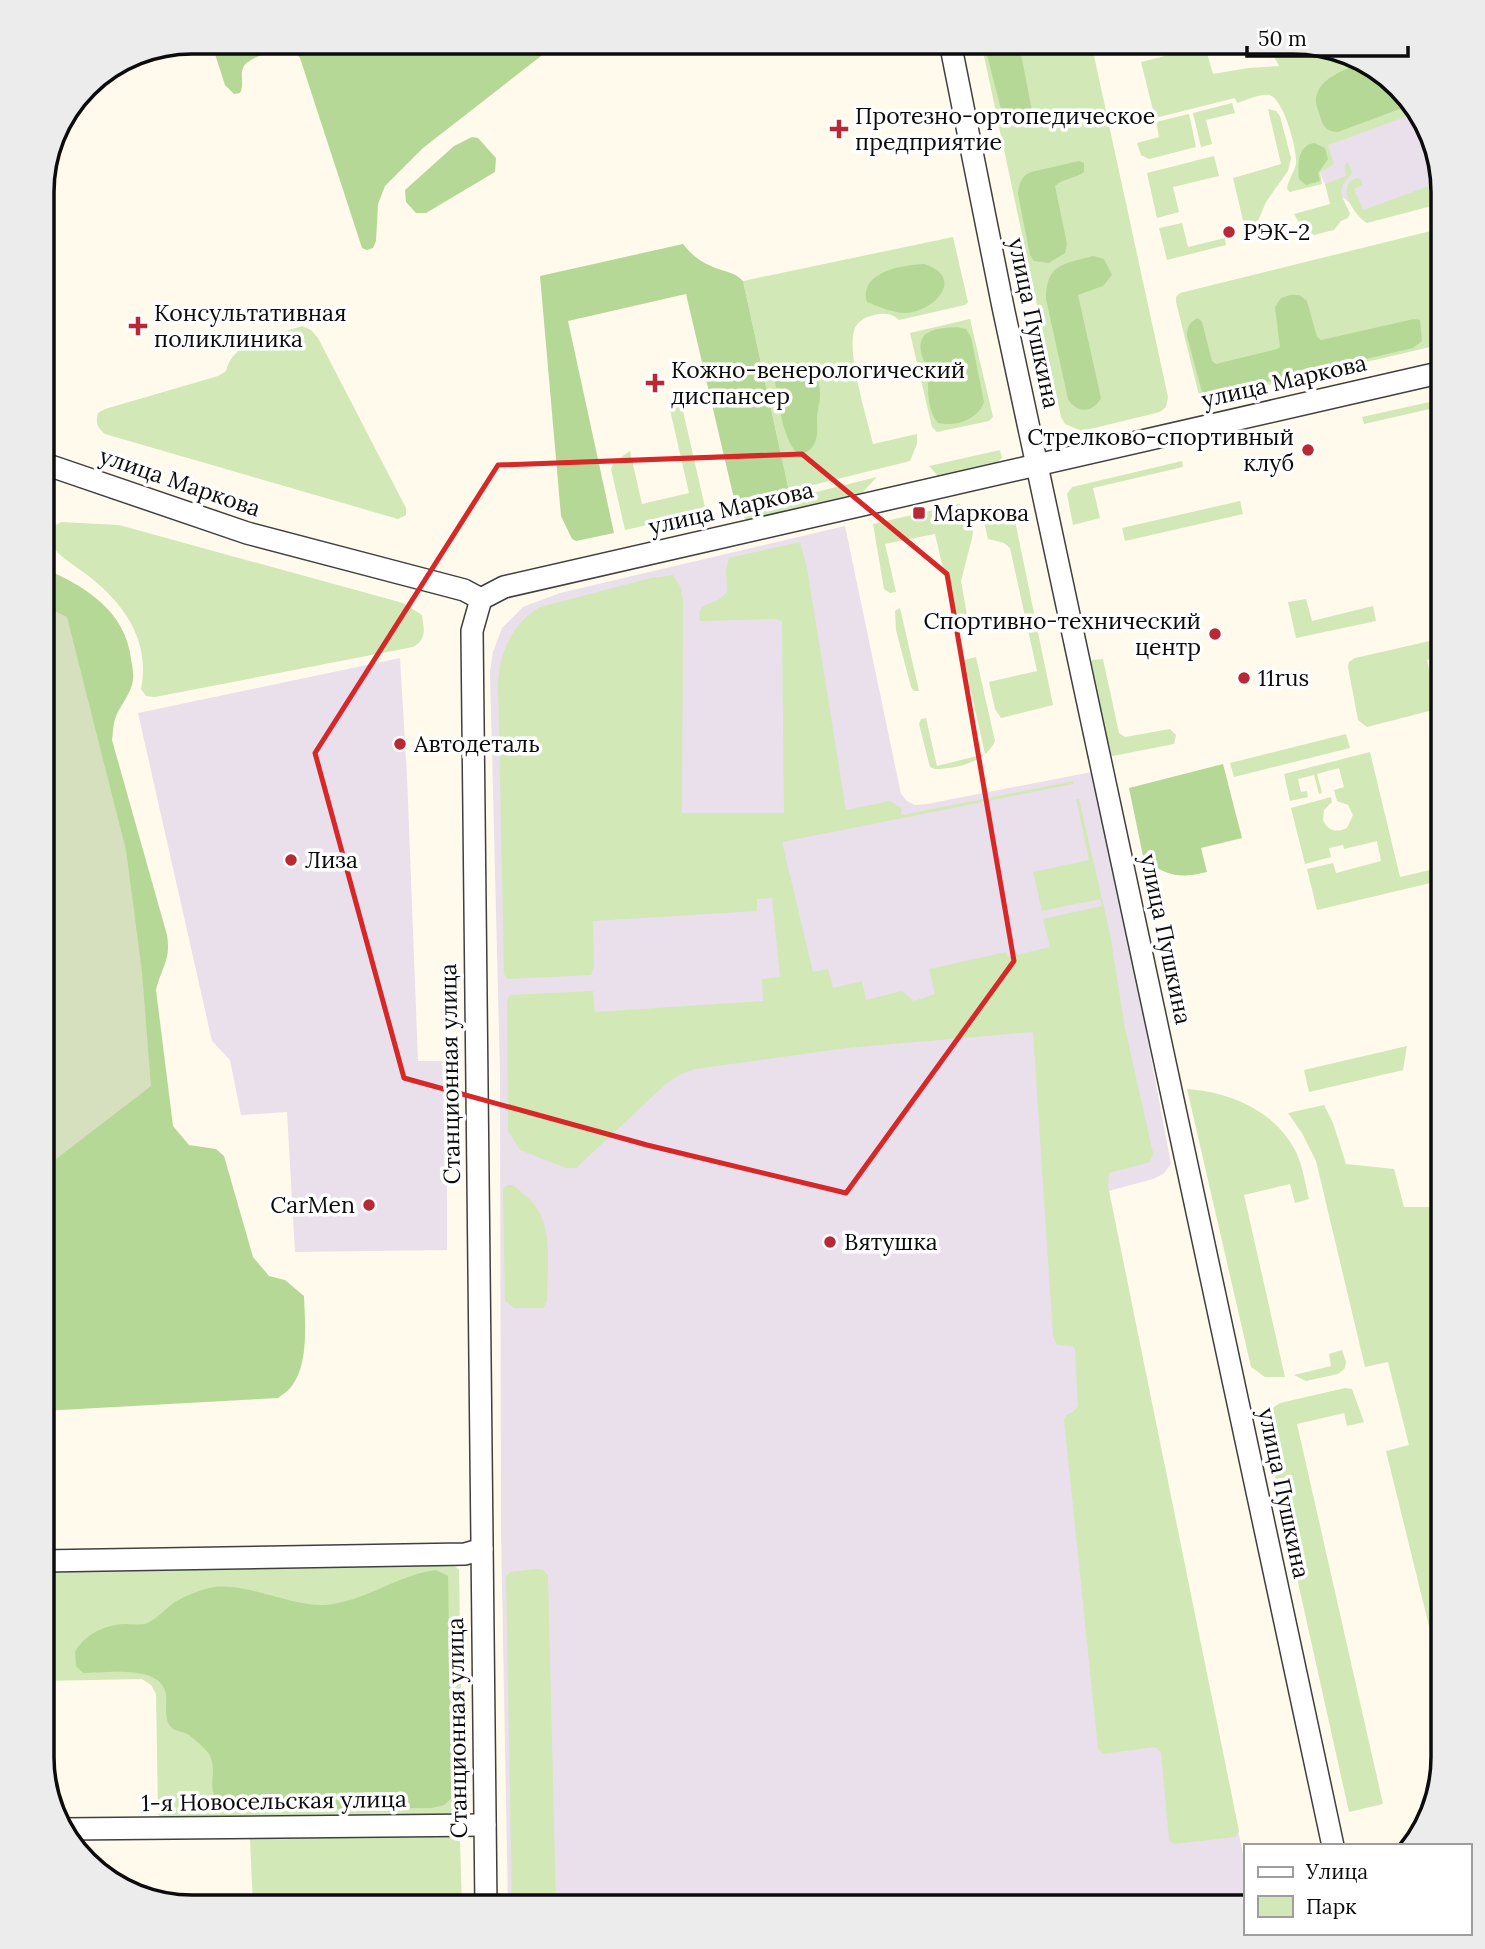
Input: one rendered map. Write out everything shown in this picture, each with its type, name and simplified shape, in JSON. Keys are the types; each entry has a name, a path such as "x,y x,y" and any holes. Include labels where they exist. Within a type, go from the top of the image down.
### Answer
{"street":[{"name":"улица Пушкина","path":"953,55 1003,307 1333,1844"},
{"name":"улица Маркова","path":"55,467 247,533 464,590 481,599 504,587 1431,375"},
{"name":"Станционная улица","path":"481,599 472,631 486,1895"},
{"path":"54,1560 465,1554 482,1549"},
{"name":"1-я Новосельская улица","path":"74,1829 485,1825"}],"highlighted area":[{"path":"802,454 947,574 1014,961 846,1193 647,1145 404,1078 315,753 498,465"}],"shaded area":[{"path":"1407,114 1423,148 1431,188 1363,213 1324,183 1320,172 1326,145"},
{"path":"845,526 901,794 907,801 915,805 927,804 1097,771 1171,1164 1163,1174 1153,1179 1105,1192 1102,1198 1244,1858 1244,1895 508,1895 501,1531 500,1072 490,672 493,652 502,628 523,607 560,593"},
{"path":"400,658 418,1061 442,1061 447,1250 295,1252 287,1112 241,1115 230,1060 212,1041 138,713"}],"green space":[{"path":"215,55 263,55 251,60 243,69 240,93 234,94 225,85"},
{"path":"298,55 542,55 423,148 385,186 378,204 376,241 373,248 367,250 362,248"},
{"path":"984,55 1094,55 1168,397 1166,407 1160,412 1082,431 1065,424 1061,417"},
{"path":"987,55 1021,55 1033,116 1029,121 1018,124 1002,113"},
{"path":"1169,55 1208,55 1213,74 1279,66 1273,55 1320,57 1354,68 1377,83 1408,116 1328,145 1334,164 1320,172 1322,184 1290,192 1287,189 1296,164 1295,148 1284,114 1274,98 1262,95 1237,103 1235,98 1155,118 1141,62"},
{"path":"1354,68 1377,83 1402,108 1338,132 1329,130 1322,123 1316,103 1317,94 1326,81 1341,71"},
{"path":"1232,103 1235,113 1206,120 1212,144 1201,147 1193,113"},
{"path":"1268,109 1276,111 1280,116 1291,158 1288,171 1266,202 1255,228 1246,233 1233,178 1281,164"},
{"path":"1189,114 1196,147 1149,159 1141,155 1137,143 1159,137 1156,122"},
{"path":"472,137 478,138 496,158 495,172 426,213 416,213 406,202 405,190 454,146"},
{"path":"1314,143 1325,148 1328,159 1318,173 1320,181 1306,185 1299,179 1300,157 1304,148"},
{"path":"1214,156 1219,176 1173,187 1179,212 1157,218 1147,173"},
{"path":"1079,161 1084,163 1084,172 1055,186 1067,244 1065,253 1049,263 1034,261 1030,255 1018,194 1021,181 1031,172"},
{"path":"1348,162 1352,173 1341,192 1350,213 1348,218 1341,221 1334,230 1314,235 1300,224 1294,214 1330,204 1325,184 1346,176 1345,165"},
{"path":"1360,179 1362,185 1354,189 1363,210 1430,186 1431,206 1367,223 1348,200 1347,187 1350,182"},
{"path":"1182,223 1188,247 1225,238 1226,245 1167,260 1159,228"},
{"path":"1431,231 1431,347 1204,400 1199,395 1176,302 1180,293"},
{"path":"953,237 968,302 965,305 899,320 887,314 874,315 861,320 854,331 855,370 873,444 917,434 917,444 910,461 789,491 743,281"},
{"path":"683,244 703,262 732,273 743,281 789,491 735,503 686,294 568,321 614,533 576,541 572,539 561,516 540,276"},
{"path":"1093,256 1104,259 1112,275 1103,286 1078,295 1101,398 1094,407 1085,410 1076,407 1068,399 1046,299 1049,279 1058,267"},
{"path":"924,264 943,277 944,285 942,293 927,307 900,313 867,302 866,292 876,277 905,266"},
{"path":"1299,295 1307,301 1317,337 1321,340 1414,319 1420,320 1422,341 1413,348 1211,395 1202,392 1187,336 1191,323 1198,318 1202,322 1212,361 1216,364 1277,349 1280,347 1275,307 1281,298"},
{"path":"970,319 993,417 989,421 937,432 932,427 910,333"},
{"path":"302,326 311,330 318,338 406,508 406,515 398,519 105,434 98,425 98,413 105,409 218,376 226,371 237,352 246,346"},
{"path":"956,327 966,329 971,337 984,402 977,413 965,421 938,423 930,405 921,343 924,335 932,331"},
{"path":"792,362 805,365 814,372 820,389 816,439 812,447 800,456 785,431 774,378 785,364"},
{"path":"680,398 704,512 625,530 611,469 614,462 630,451 642,504 689,493 668,401"},
{"path":"1431,402 1431,409 1364,424 1362,417"},
{"path":"1000,450 1002,458 997,463 938,476 929,466"},
{"path":"1182,461 1183,467 1093,488 1100,518 1073,525 1067,494 1072,487"},
{"path":"877,477 861,494 747,521 739,511"},
{"path":"1240,501 1243,514 1125,541 1122,528"},
{"path":"959,504 969,510 974,525 961,581 969,626 957,629 935,534 885,544 896,592 890,593 884,589 873,524"},
{"path":"1009,514 1014,516 1053,705 1001,718 995,709 989,682 1037,671 1010,548 1004,543 988,539 984,522"},
{"path":"61,522 119,525 403,603 422,615 423,637 413,647 155,697 146,696 141,689 142,654 131,624 112,597 55,549 55,526"},
{"path":"800,542 807,568 846,810 890,801 901,808 902,815 1074,781 1073,784 782,842 813,972 828,969 833,988 862,981 866,1000 902,991 914,1001 935,994 929,969 1006,952 1008,957 1050,947 1043,919 1102,906 1100,899 1042,911 1033,872 1089,860 1076,799 1079,799 1110,934 1125,1028 1153,1153 1150,1162 1109,1173 1108,1186 1239,1831 1235,1837 1174,1844 1169,1840 1161,1752 1155,1747 1103,1754 1098,1749 1064,1420 1066,1415 1078,1406 1075,1349 1072,1346 1057,1345 1053,1336 1033,1032 846,1048 695,1069 667,1083 576,1168 566,1168 520,1150 508,1131 507,1000 510,995 593,991 595,1012 763,1001 762,979 780,977 772,898 757,899 757,911 593,921 594,966 591,975 507,979 504,974 498,683 501,660 509,639 522,622 540,607 651,578 673,575 680,586 683,600 682,813 784,813 782,621 700,621 699,616 703,606 718,600 727,592 726,569 729,558"},
{"path":"55,574 87,591 100,602 121,627 127,642 133,680 115,719 112,740 167,935 167,957 156,990 173,1126 189,1145 216,1149 224,1156 253,1257 269,1276 285,1280 304,1296 305,1343 301,1367 291,1387 278,1398 54,1410"},
{"path":"1306,599 1312,621 1373,606 1376,621 1296,638 1288,602"},
{"path":"900,608 919,691 914,691 911,687 896,630 895,611"},
{"path":"55,611 67,617 126,850 142,972 151,1086 54,1160"},
{"path":"1431,641 1431,659 1427,660 1431,679 1431,711 1367,727 1358,720 1348,667 1349,662 1355,658"},
{"path":"976,657 995,741 985,754 964,660"},
{"path":"1103,659 1119,733 1125,737 1170,729 1176,735 1174,744 1113,756 1108,753 1089,664 1092,660"},
{"path":"926,718 937,766 985,754 970,763 952,768 930,767 919,724 921,719"},
{"path":"1346,734 1350,748 1234,777 1230,763"},
{"path":"1370,752 1400,877 1431,870 1431,883 1317,910 1307,869 1333,863 1336,873 1381,861 1377,841 1344,849 1343,845 1329,848 1331,857 1305,864 1291,808 1331,797 1332,802 1324,810 1323,820 1327,827 1336,831 1347,828 1353,815 1348,805 1337,801 1334,790 1344,787 1339,768 1317,774 1322,793 1319,794 1314,775 1298,779 1301,792 1307,791 1308,797 1290,801 1284,774"},
{"path":"1223,764 1242,838 1201,848 1207,872 1174,875 1144,861 1129,788"},
{"path":"1407,1046 1403,1070 1309,1092 1304,1070"},
{"path":"1187,1089 1235,1099 1264,1115 1277,1125 1287,1138 1300,1163 1309,1199 1295,1203 1290,1184 1244,1195 1285,1377 1265,1377 1251,1367"},
{"path":"1324,1105 1333,1123 1346,1164 1394,1169 1404,1207 1430,1207 1431,1634 1386,1451 1409,1445 1388,1362 1365,1367 1316,1161 1288,1113"},
{"path":"513,1185 526,1196 542,1218 548,1265 547,1301 543,1308 514,1308 505,1301 503,1193 504,1187"},
{"path":"1342,1350 1345,1368 1338,1374 1306,1381 1294,1375 1331,1366 1329,1354"},
{"path":"1345,1388 1352,1389 1364,1422 1347,1426 1344,1413 1297,1424 1383,1804 1349,1812 1261,1416 1280,1403"},
{"path":"453,1564 459,1570 463,1803 451,1817 162,1818 158,1814 156,1694 151,1685 142,1679 54,1681 54,1571"},
{"path":"536,1569 543,1570 548,1575 556,1895 512,1895 506,1577 510,1572"},
{"path":"436,1570 448,1576 452,1798 444,1805 432,1808 224,1810 217,1802 212,1788 213,1768 209,1754 189,1735 174,1729 168,1722 166,1694 162,1684 143,1674 83,1673 76,1666 75,1652 95,1632 117,1625 145,1624 175,1602 205,1589 241,1588 312,1605 325,1605 353,1599 408,1577"},
{"path":"454,1834 460,1841 462,1895 252,1895 250,1839"}],"place":[{"name":"Протезно-ортопедическое предприятие","path":"839,129"},
{"name":"РЭК-2","path":"1229,232"},
{"name":"Консультативная поликлиника","path":"138,326"},
{"name":"Кожно-венерологический диспансер","path":"655,383"},
{"name":"Стрелково-спортивный клуб","path":"1308,450"},
{"name":"Маркова","path":"919,513"},
{"name":"Спортивно-технический центр","path":"1215,634"},
{"name":"11rus","path":"1244,678"},
{"name":"Автодеталь","path":"400,744"},
{"name":"Лиза","path":"291,860"},
{"name":"CarMen","path":"369,1205"},
{"name":"Вятушка","path":"830,1242"}]}
